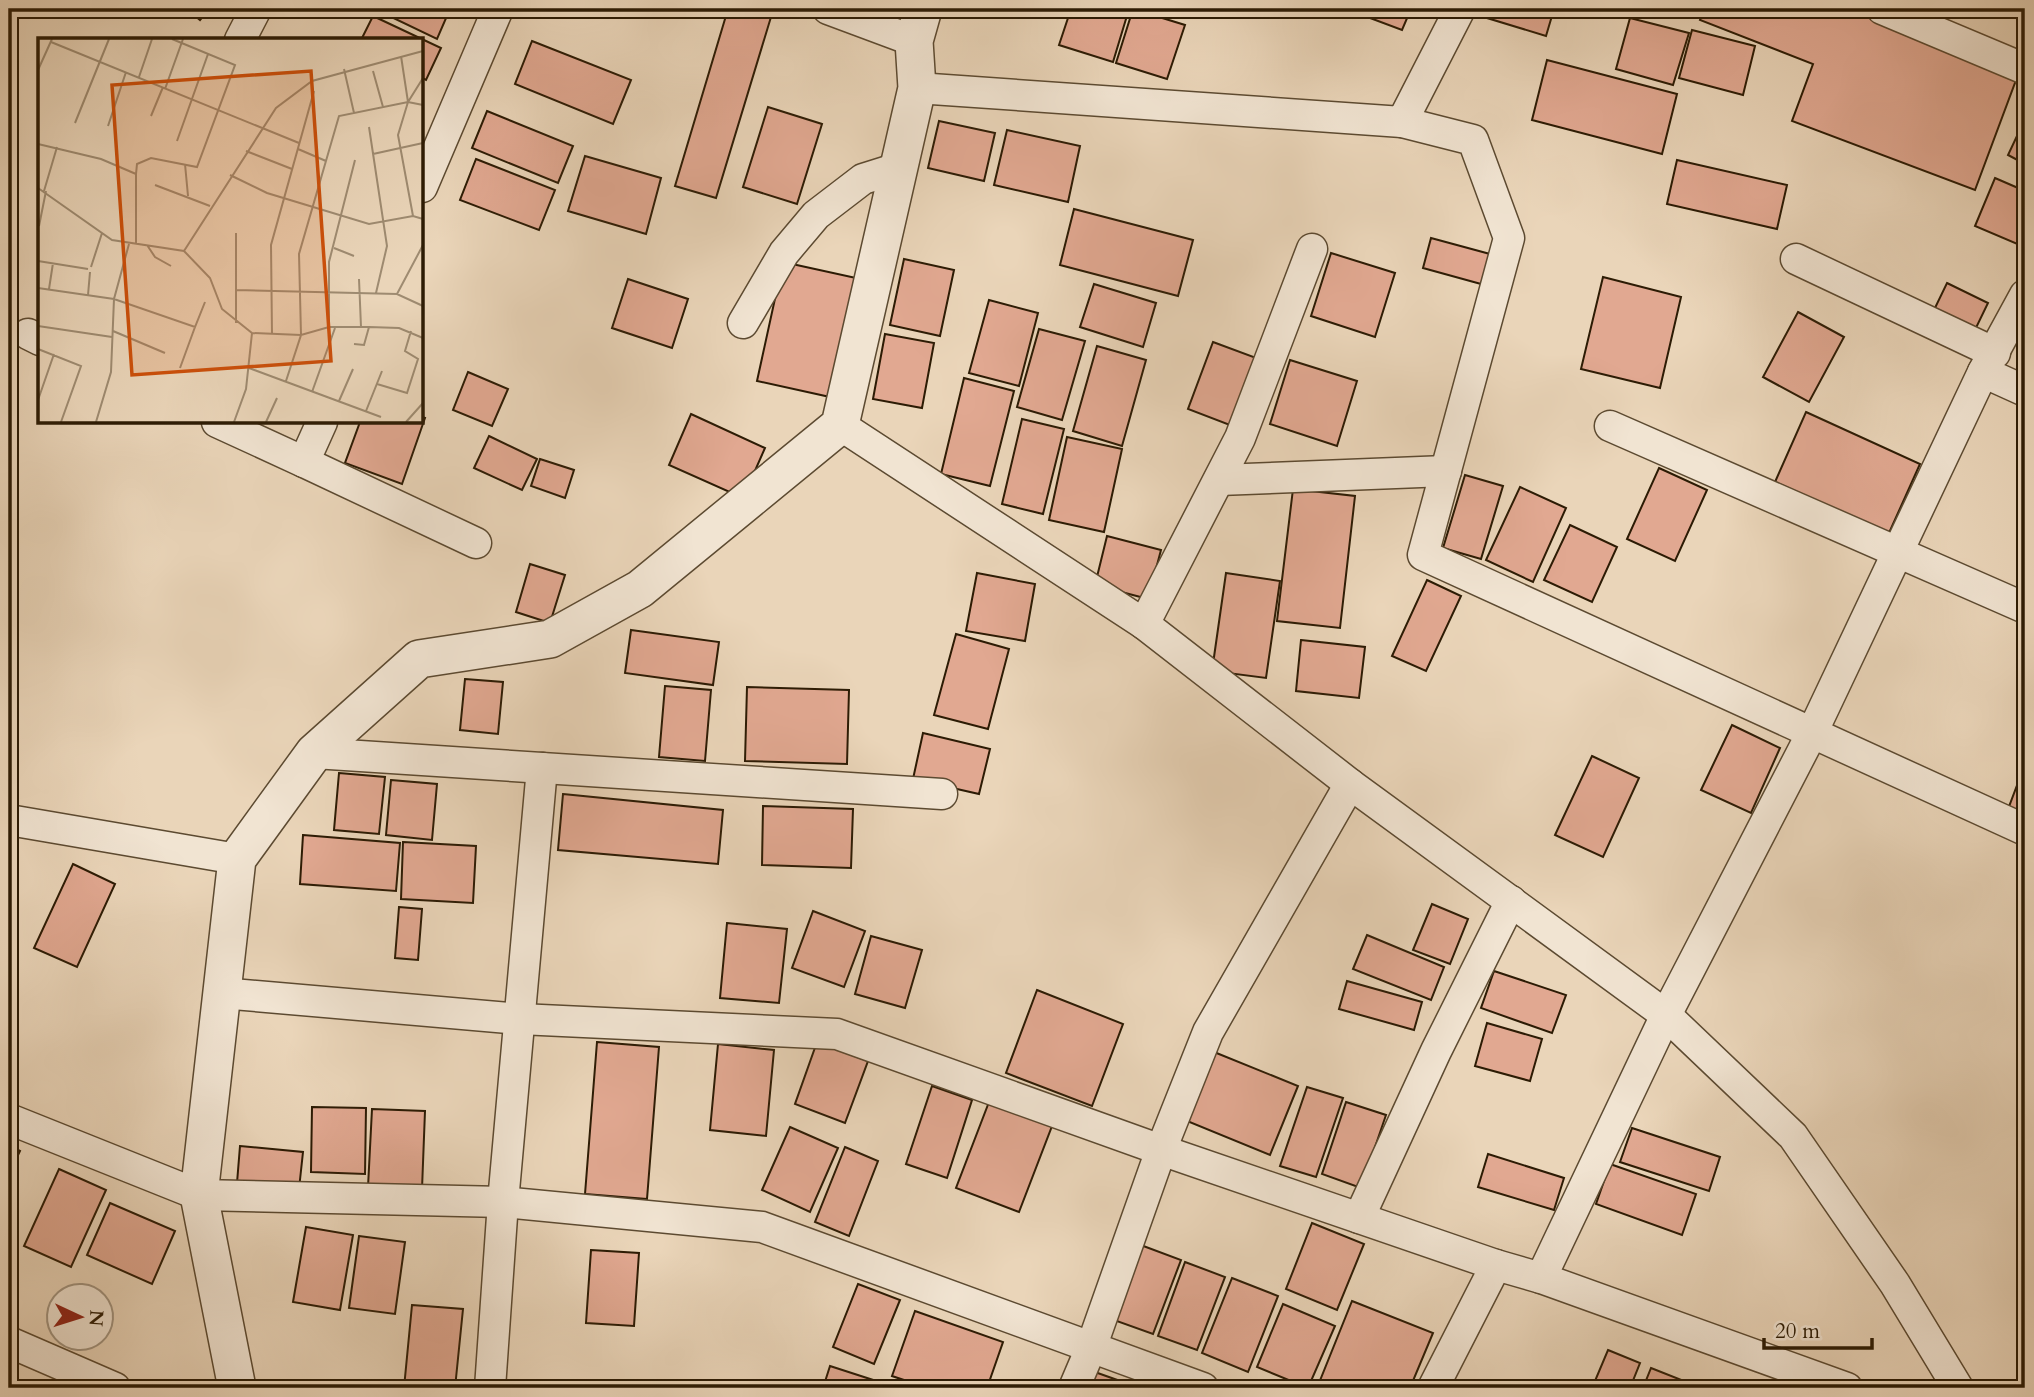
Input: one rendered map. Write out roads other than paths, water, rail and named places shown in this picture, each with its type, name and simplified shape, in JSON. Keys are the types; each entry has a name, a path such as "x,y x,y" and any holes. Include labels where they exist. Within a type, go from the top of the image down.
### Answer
{"street":[{"path":"241,38 256,9"},
{"path":"424,182 498,9"},
{"path":"237,1388 199,1195 237,859 314,753 419,659 550,639 640,589 840,425 917,88 919,25 828,9"},
{"path":"1402,122 1460,9"},
{"path":"1882,9 2025,69"},
{"path":"917,88 1402,122 1473,140 1508,238 1423,555 2025,830"},
{"path":"743,323 783,253 816,215 863,179 898,168"},
{"path":"1144,624 1240,438 1312,249"},
{"path":"1796,259 1989,363 2025,391"},
{"path":"1541,1278 1666,1015 1812,733 1897,552 2025,295"},
{"path":"221,424 476,543"},
{"path":"304,462 320,424"},
{"path":"840,425 1144,624 1350,784 1666,1015 1793,1136 1895,1284 1958,1388"},
{"path":"1610,426 2025,608"},
{"path":"1219,480 1446,471"},
{"path":"314,753 942,794"},
{"path":"490,1388 503,1202 542,768"},
{"path":"1074,1388 1091,1348 1161,1150 1208,1032 1350,784"},
{"path":"9,820 237,859"},
{"path":"1359,1218 1436,1051 1511,901"},
{"path":"221,993 520,1018 837,1034 1161,1150 1541,1278 1847,1388"},
{"path":"9,1119 199,1195 503,1202 762,1227 1203,1388"},
{"path":"1433,1388 1496,1265"},
{"path":"9,1342 115,1388"}]}
